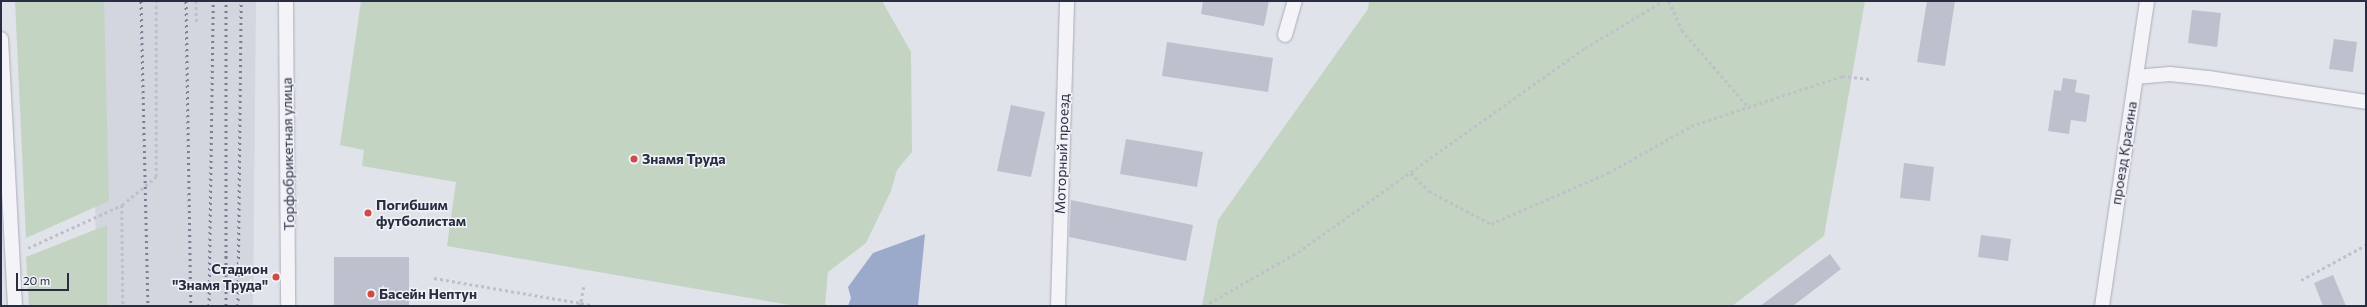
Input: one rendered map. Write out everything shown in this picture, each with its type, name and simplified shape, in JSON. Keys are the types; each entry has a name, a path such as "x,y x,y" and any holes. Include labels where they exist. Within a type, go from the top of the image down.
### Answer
{"street":[{"name":"Торфобрикетная улица","path":"286,1 288,306"},
{"name":"Моторный проезд","path":"1058,306 1067,1"},
{"path":"1285,35 1295,1"},
{"name":"проезд Красина","path":"2102,306 2147,1"},
{"path":"1,39 15,306"},
{"path":"2136,77 2170,74 2208,78 2366,102"}],"path":[{"path":"12,254 122,205 156,177 156,1"},
{"path":"196,1 196,25"},
{"path":"1204,306 1298,252 1585,48 1663,1"},
{"path":"1669,1 1682,30 1749,108"},
{"path":"1411,173 1429,192 1491,224 1608,173 1691,126 1842,76 1870,79"},
{"path":"122,205 124,306"},
{"path":"2301,280 2366,245"},
{"path":"434,278 581,305 595,306"},
{"path":"581,305 584,287"}],"shaded area":[{"path":"94,1 256,1 253,306 96,306"}],"green space":[{"path":"15,1 104,1 109,201 26,238"},
{"name":"Знамя Труда","path":"361,1 882,1 911,52 912,152 897,170 891,191 866,243 828,272 825,306 796,306 447,246 456,182 362,166 364,150 340,145"},
{"path":"1369,1 1865,1 1824,236 1732,306 1202,306 1218,220 1368,9"},
{"path":"107,225 107,306 29,306 26,257"}],"water":[{"path":"925,234 918,306 848,306 851,298 848,287 873,253"}],"building":[{"path":"1203,1 1269,1 1264,26 1201,14"},
{"path":"1927,1 1955,1 1945,66 1917,62"},
{"path":"2192,10 2221,13 2217,47 2188,43"},
{"path":"2334,39 2357,42 2353,72 2329,69"},
{"path":"1167,42 1273,58 1268,92 1162,76"},
{"path":"2063,78 2077,80 2075,92 2090,95 2086,122 2071,120 2069,134 2048,131 2054,90 2061,91"},
{"path":"1011,105 1045,112 1031,177 997,171"},
{"path":"1126,139 1203,152 1197,187 1120,174"},
{"path":"1904,163 1934,167 1930,201 1900,198"},
{"path":"1071,200 1193,225 1186,261 1069,237"},
{"path":"1981,235 2011,239 2008,261 1978,257"},
{"path":"1830,254 1841,269 1793,306 1760,306"},
{"path":"334,257 409,257 409,306 334,306"},
{"path":"2333,275 2346,306 2323,306 2314,283"}],"railway":[{"path":"141,1 148,306"},
{"path":"186,1 191,306"},
{"path":"209,306 213,1"},
{"path":"226,1 226,306"},
{"path":"238,306 241,1"}],"place":[{"name":"Знамя Труда","path":"634,159"},
{"name":"Погибшим футболистам","path":"368,213"},
{"name":"Стадион \"Знамя Труда\"","path":"276,277"},
{"name":"Басейн Нептун","path":"371,294"}]}
